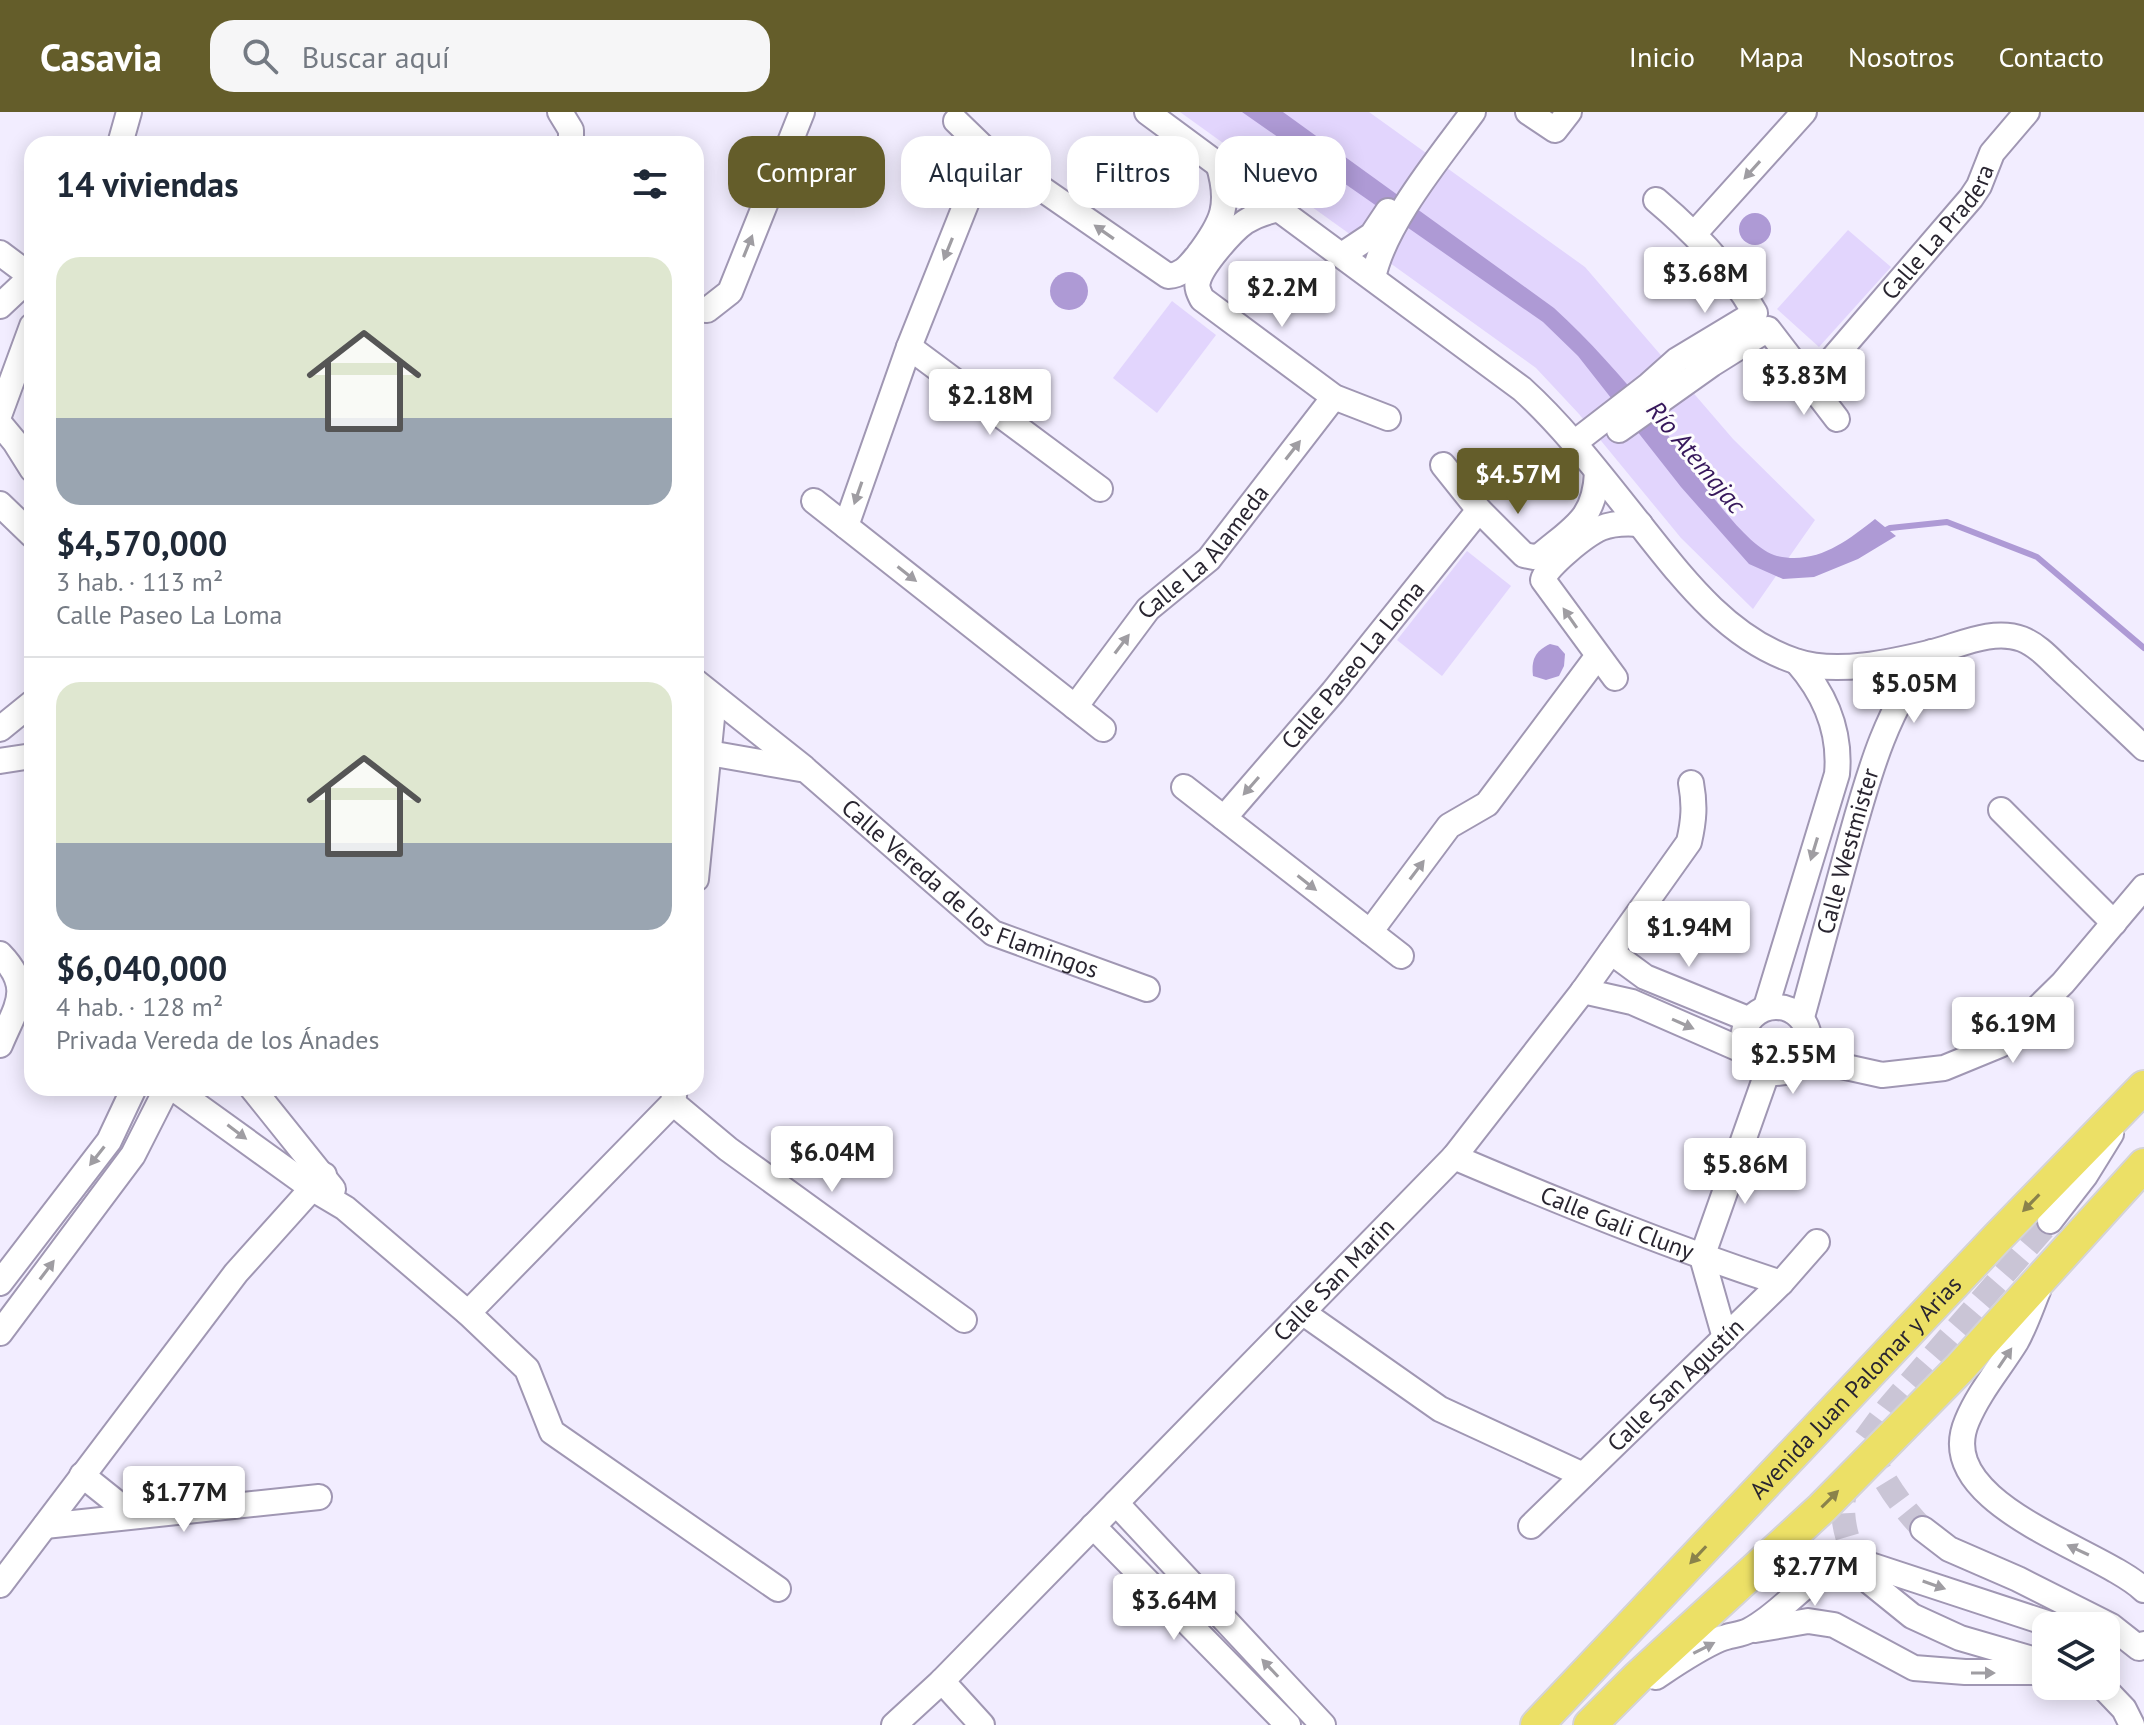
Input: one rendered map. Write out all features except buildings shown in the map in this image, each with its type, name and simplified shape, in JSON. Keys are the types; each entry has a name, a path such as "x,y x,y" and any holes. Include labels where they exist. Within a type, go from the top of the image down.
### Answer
{"main road":[{"name":"Avenida Juan Palomar y Arias","path":"1537,1725 2138,1092"},
{"path":"1591,1724 1822,1508 1959,1369 2144,1165"}],"street":[{"path":"122,136 129,112"},
{"path":"560,112 571,130 571,136"},
{"path":"704,310 730,292 802,112"},
{"path":"1147,112 1215,161"},
{"path":"1373,278 1379,240 1456,112"},
{"path":"1417,176 1473,112"},
{"path":"1528,112 1555,130 1569,112"},
{"path":"1695,233 1804,112"},
{"name":"Calle La Pradera","path":"1810,385 1971,198 1992,153 2027,112"},
{"path":"956,121 972,136"},
{"path":"1051,195 1168,276 1177,275 1190,266 1218,228 1223,208"},
{"path":"1585,457 1601,434 1638,415 1677,360 1755,313 1747,298 1695,233 1656,200"},
{"path":"846,526 909,347 964,208"},
{"path":"1388,418 1334,397 1202,299 1198,281 1236,229 1257,216 1281,209 1504,374 1532,398 1585,457 1661,553 1703,600 1766,648 1797,662 1859,666 1932,652 1991,636 2022,639 2045,655 2144,748"},
{"path":"1342,255 1379,240"},
{"path":"0,253 24,271"},
{"path":"0,306 24,284"},
{"path":"1656,393 1712,364 1768,329 1837,419"},
{"path":"909,347 1100,489"},
{"path":"0,413 24,348"},
{"name":"Calle La Alameda","path":"1075,707 1148,609 1209,559 1334,397"},
{"path":"0,424 24,456"},
{"path":"1443,465 1479,510 1524,555 1534,557 1541,555 1589,513 1596,486 1585,457"},
{"path":"814,501 1103,729"},
{"path":"0,504 24,527"},
{"name":"Calle Paseo La Loma","path":"1224,818 1333,692 1479,510"},
{"path":"1615,678 1543,580 1545,574 1599,529 1625,523 1640,524"},
{"name":"Calle Westmister","path":"1802,1017 1873,760 1897,703 1912,676 1932,652"},
{"path":"1370,932 1449,826 1487,804 1597,657"},
{"name":"Calle Westmister","path":"1757,1013 1837,774 1838,753 1830,713 1821,694 1797,662"},
{"path":"704,801 709,753 705,690"},
{"name":"Calle Vereda de los Flamingos","path":"705,690 806,770 993,933 1147,989"},
{"path":"0,729 24,710"},
{"path":"2,753 24,755"},
{"path":"709,753 806,770"},
{"path":"1838,753 1873,760"},
{"name":"Calle San Marin","path":"894,1725 942,1681 1454,1157 1583,991 1689,842 1695,804 1691,783"},
{"path":"1184,787 1401,956"},
{"path":"2001,810 2114,923"},
{"path":"1805,1058 1882,1075 1944,1068 2000,1045 2063,983 2144,887"},
{"path":"1611,952 1645,977 1757,1013 1785,1007 1802,1017 1810,1037 1805,1058 1788,1072 1767,1073 1749,1061 1741,1040 1757,1013"},
{"path":"0,954 14,969 21,984 0,1045"},
{"path":"1632,1002 1645,977"},
{"path":"1583,991 1632,1002 1744,1051"},
{"path":"1725,1338 1702,1257 1767,1073"},
{"path":"2050,1221 2085,1176 2138,1092"},
{"path":"0,1283 109,1141 130,1096"},
{"path":"0,1333 133,1155 166,1096"},
{"path":"183,1096 319,1182"},
{"path":"258,1096 319,1182 527,1369 552,1432 778,1589"},
{"path":"468,1313 674,1096 728,1149 964,1320"},
{"name":"Calle Gali Cluny","path":"1454,1157 1593,1216 1781,1283"},
{"path":"0,1585 236,1273 319,1182"},
{"name":"Calle San Agustín","path":"1531,1526 1781,1283 1817,1242"},
{"path":"2046,1273 2017,1340 1966,1422 1963,1442 1966,1465 1984,1488 2015,1516 2131,1577 2144,1590"},
{"path":"1302,1312 1440,1409 1583,1475"},
{"path":"82,1475 132,1515"},
{"path":"45,1526 319,1497"},
{"path":"1116,1503 1323,1725"},
{"path":"1093,1526 1288,1725"},
{"path":"1923,1529 1949,1549 2018,1579 2111,1626 2142,1650"},
{"path":"1749,1631 1810,1581 1839,1564 1858,1561 2032,1618"},
{"path":"1870,1582 1912,1616 1960,1638 2032,1659"},
{"path":"1591,1724 1680,1660 1722,1638 1808,1621 1834,1625 1914,1668 2032,1672"},
{"path":"2120,1645 2142,1650"},
{"path":"942,1681 982,1725"},
{"path":"2115,1700 2132,1725"}],"shaded area":[{"path":"1180,112 1369,112 1585,267 1733,439 1815,520 1753,609 1681,538 1579,414 1536,368 1314,208 1346,208 1346,136 1215,137"},
{"path":"1242,112 1283,112 1316,136 1276,136"},
{"path":"1346,158 1554,308 1630,387 1710,494 1762,549 1791,558 1818,554 1842,543 1875,519 1896,536 1858,559 1814,577 1783,579 1749,564 1681,487 1578,356 1543,322 1346,185"},
{"path":"1755,213 1766,218 1771,229 1766,240 1755,245 1744,240 1739,229 1744,218"},
{"path":"1848,230 1891,267 1819,347 1777,309"},
{"path":"1069,272 1082,278 1088,291 1082,304 1069,310 1056,304 1050,291 1056,278"},
{"path":"1172,301 1216,335 1157,413 1113,378"},
{"path":"1467,551 1511,586 1442,676 1397,640"},
{"path":"1550,644 1558,646 1565,654 1559,676 1546,680 1533,676 1535,657"}],"waterway":[{"name":"Río Atemajac","path":"1884,531 1947,522 2037,557 2144,648"}],"tunnel":[{"path":"1923,1529 1890,1487 1865,1439 1888,1408 2050,1221"},
{"path":"1849,1478 1843,1505 1846,1530 1854,1555 1867,1579"}]}
